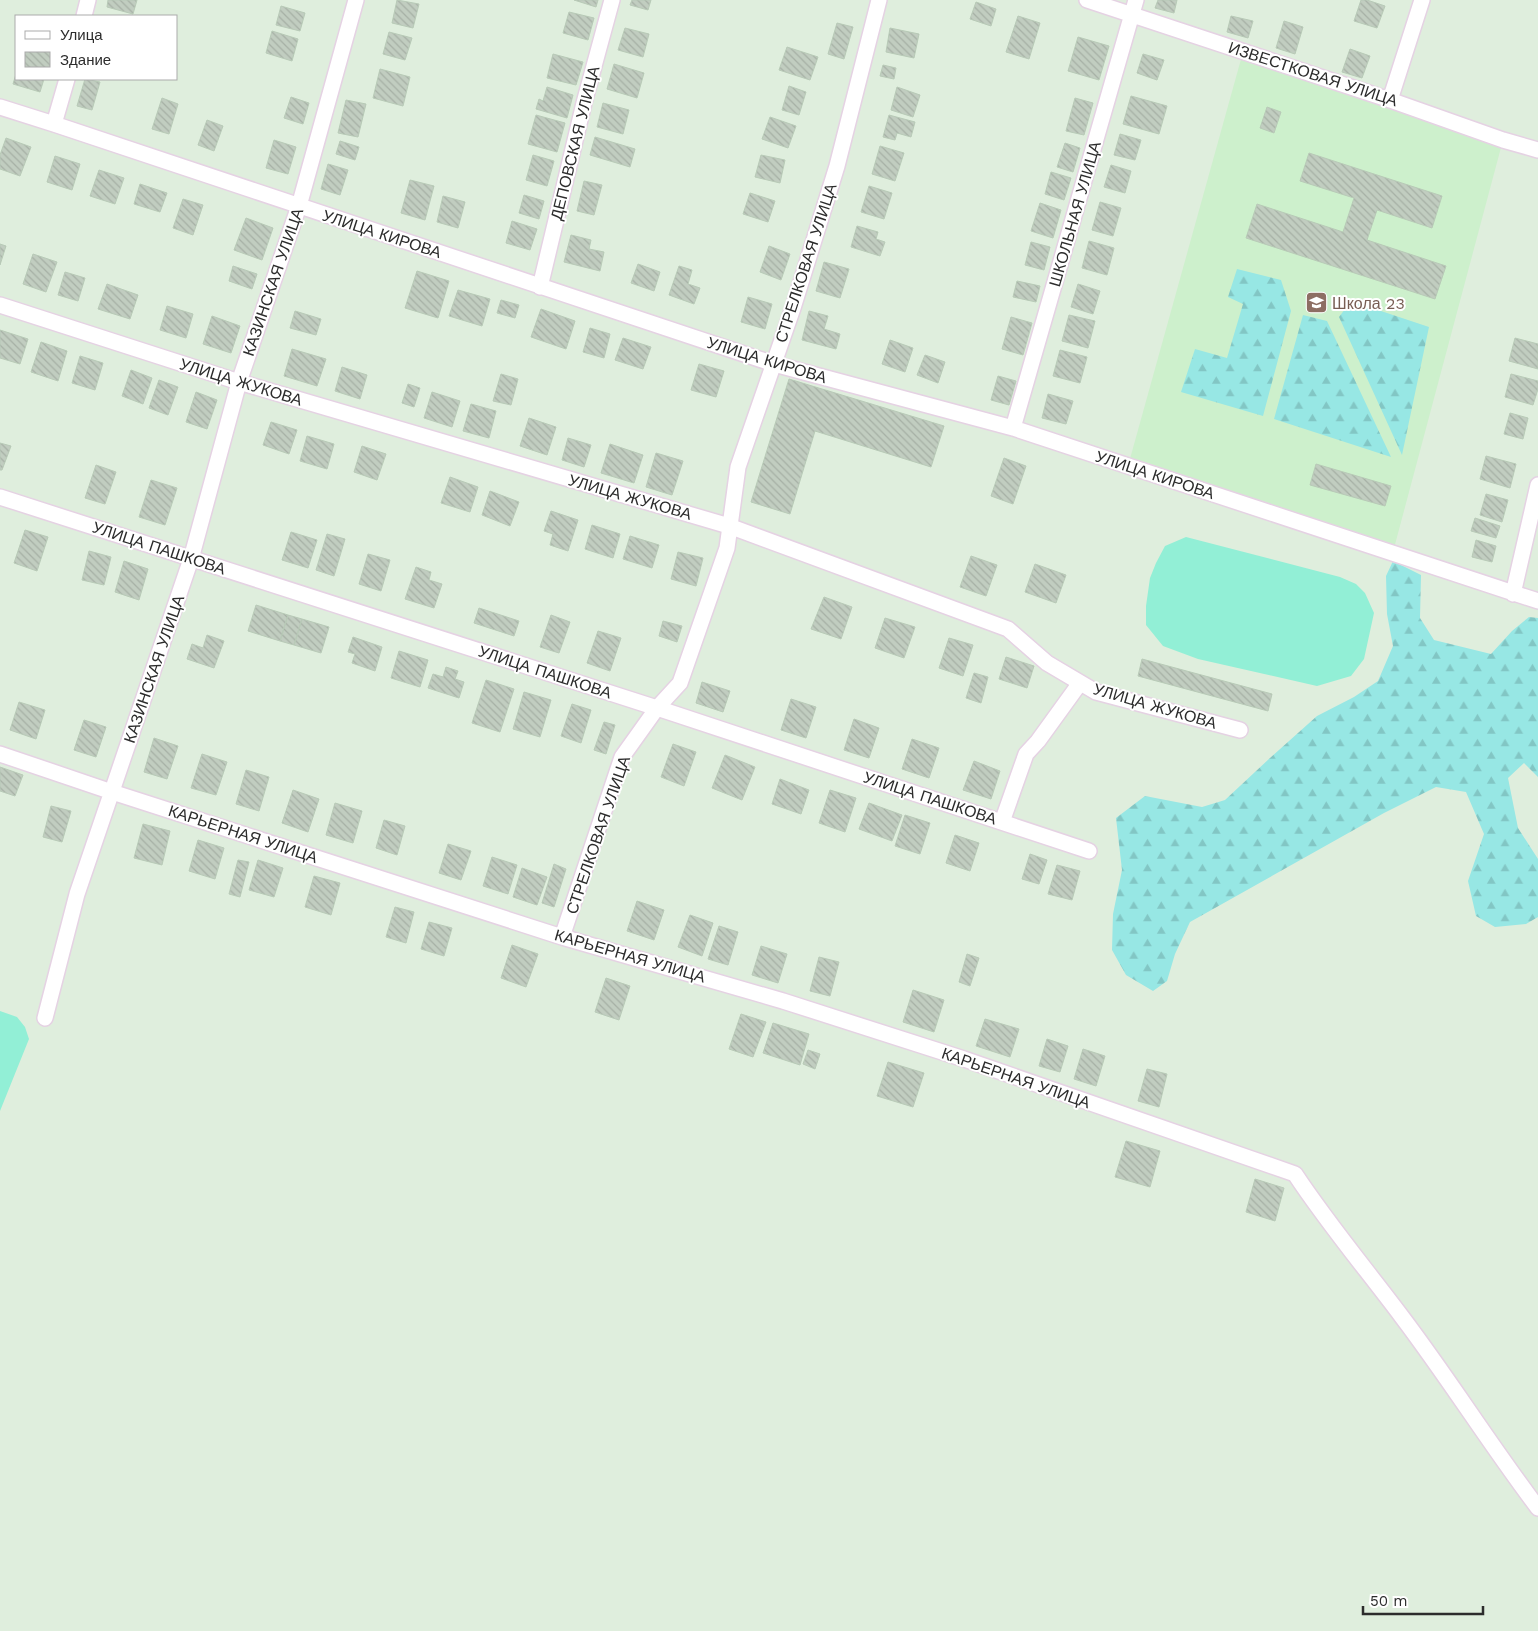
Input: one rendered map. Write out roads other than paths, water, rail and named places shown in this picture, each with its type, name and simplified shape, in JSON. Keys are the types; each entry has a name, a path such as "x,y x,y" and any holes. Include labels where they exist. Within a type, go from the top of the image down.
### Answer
{"street":[{"path":"84,15 88,0"},
{"name":"КАЗИНСКАЯ УЛИЦА","path":"45,1018 78,894 191,559 239,382 299,206 356,0"},
{"name":"ДЕПОВСКАЯ УЛИЦА","path":"540,287 584,103 612,0"},
{"name":"СТРЕЛКОВАЯ УЛИЦА","path":"562,937 622,757 657,708 680,683 727,548 738,467 774,364 837,166 879,0"},
{"name":"ИЗВЕСТКОВАЯ УЛИЦА","path":"1087,0 1390,100 1503,140 1538,150"},
{"name":"ШКОЛЬНАЯ УЛИЦА","path":"1013,428 1136,0"},
{"path":"1390,100 1422,0"},
{"path":"54,124 67,80"},
{"name":"УЛИЦА КИРОВА","path":"0,107 774,364 1013,428 1538,601"},
{"name":"УЛИЦА ЖУКОВА","path":"0,305 239,382 729,526 1008,629 1047,663 1096,692 1240,730"},
{"path":"1512,594 1538,485"},
{"name":"УЛИЦА ПАШКОВА","path":"0,497 657,708 1089,851"},
{"path":"1002,822 1026,754 1080,682"},
{"name":"КАРЬЕРНАЯ УЛИЦА","path":"0,754 562,937 783,1001 946,1053 1295,1174 1319,1210 1402,1317 1509,1470 1538,1508"}],"place":[{"name":"Школа 23","path":"1316,303"}]}
